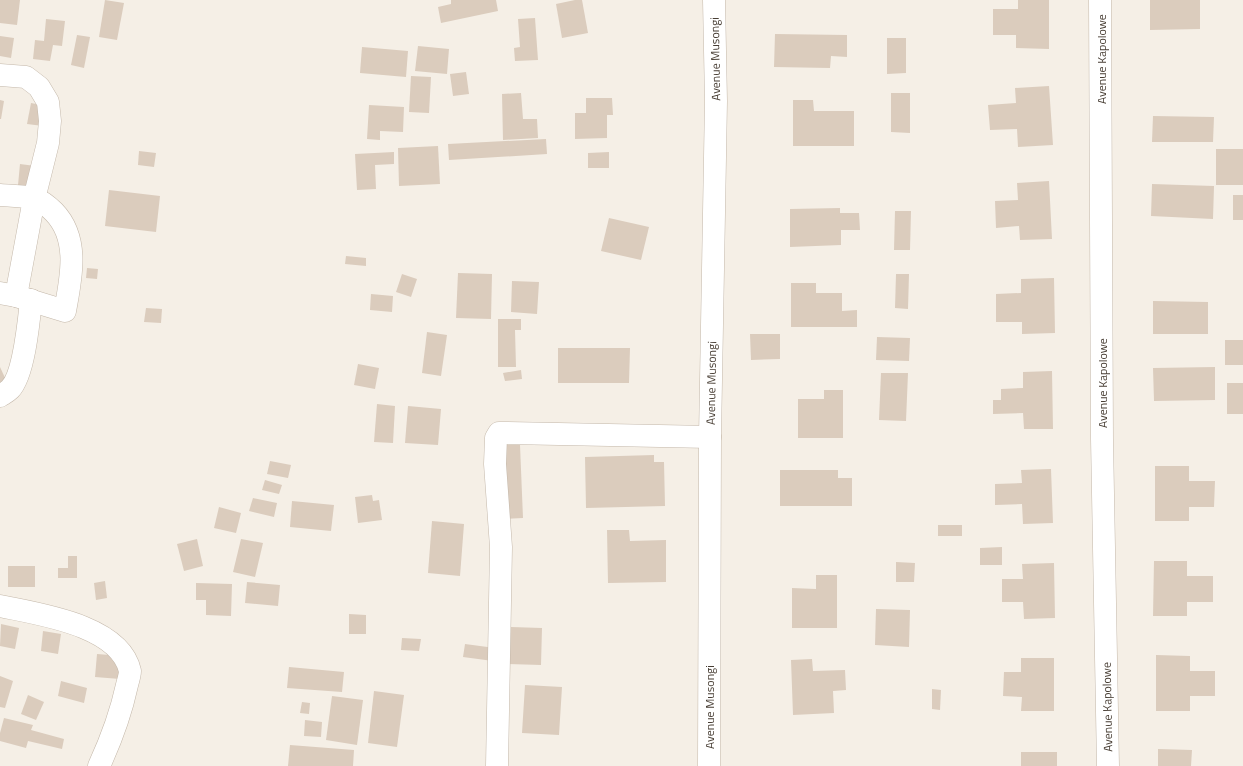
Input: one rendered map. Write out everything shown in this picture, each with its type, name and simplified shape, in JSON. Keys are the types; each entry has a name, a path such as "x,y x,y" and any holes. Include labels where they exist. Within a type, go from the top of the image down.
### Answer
{"street":[{"name":"Avenue Musongi","path":"709,766 710,436 716,101 714,0"},
{"name":"Avenue Kapolowe","path":"1100,0 1102,439 1108,766"},
{"path":"0,75 26,77 39,87 48,102 50,121 48,143 34,199 16,296 26,339 17,376 11,388 0,396"},
{"path":"0,195 34,199 47,204 61,219 68,234 72,253 71,275 65,311 16,296"},
{"path":"497,766 501,547 495,464 496,438 500,433 710,436"},
{"path":"0,606 67,621 108,639 121,652 130,672 111,741 99,766"}],"building":[{"path":"0,0 20,0 17,25 0,23"},
{"path":"105,0 124,3 117,40 99,37"},
{"path":"451,0 496,0 498,11 441,23 438,7 451,4"},
{"path":"582,0 588,33 562,38 556,4"},
{"path":"1018,0 1049,0 1049,49 1016,48 1016,35 993,35 993,9 1018,9"},
{"path":"1150,0 1200,0 1200,29 1150,30"},
{"path":"535,18 538,60 515,61 514,48 520,47 518,19"},
{"path":"46,19 65,21 62,46 53,45 50,61 33,59 35,40 44,41"},
{"path":"775,34 847,35 847,57 831,56 830,68 774,67"},
{"path":"77,35 90,37 84,68 71,65"},
{"path":"0,36 14,38 11,58 0,56"},
{"path":"887,38 906,38 906,73 887,74"},
{"path":"418,46 449,49 447,74 415,71"},
{"path":"362,47 408,51 406,77 360,73"},
{"path":"466,72 469,94 453,96 450,74"},
{"path":"411,76 431,77 429,113 409,112"},
{"path":"1049,86 1053,145 1018,147 1017,129 990,130 988,105 1016,103 1015,88"},
{"path":"521,93 523,119 537,119 538,138 503,140 502,94"},
{"path":"891,93 910,93 910,133 891,132"},
{"path":"586,98 612,98 613,115 607,115 607,138 575,139 575,113 586,113"},
{"path":"0,100 4,101 1,119 0,119"},
{"path":"793,100 813,100 814,111 854,111 854,146 793,146"},
{"path":"31,103 46,106 43,126 27,124"},
{"path":"369,105 404,107 403,132 380,131 380,140 367,139"},
{"path":"1153,116 1214,117 1213,142 1152,142"},
{"path":"546,139 547,154 449,160 448,144"},
{"path":"438,146 440,184 399,186 398,148"},
{"path":"1216,149 1243,149 1243,185 1216,185"},
{"path":"139,151 156,153 154,167 138,165"},
{"path":"394,152 394,164 375,165 376,189 357,190 355,154"},
{"path":"609,152 609,168 588,168 588,153"},
{"path":"20,164 35,166 32,187 18,185"},
{"path":"1049,181 1052,239 1020,240 1019,226 996,228 995,201 1018,200 1017,183"},
{"path":"1152,184 1214,186 1213,219 1151,216"},
{"path":"109,190 160,196 156,232 105,226"},
{"path":"1233,195 1243,195 1243,220 1233,220"},
{"path":"840,208 840,213 859,213 860,230 841,230 841,245 790,247 790,209"},
{"path":"895,211 911,211 910,250 894,250"},
{"path":"609,218 649,227 641,260 601,251"},
{"path":"346,256 366,258 366,266 345,264"},
{"path":"87,268 98,269 97,279 86,278"},
{"path":"458,273 492,274 491,319 456,318"},
{"path":"402,274 417,279 411,297 396,292"},
{"path":"896,274 909,274 908,309 895,308"},
{"path":"1054,278 1055,333 1022,334 1022,322 996,322 996,294 1021,293 1021,279"},
{"path":"512,281 539,282 537,314 511,312"},
{"path":"791,283 816,283 816,293 842,293 842,311 857,310 857,327 791,327"},
{"path":"371,294 393,296 392,312 370,310"},
{"path":"1153,301 1208,302 1208,334 1153,334"},
{"path":"146,308 162,309 161,323 144,322"},
{"path":"498,319 521,319 521,330 515,330 516,367 498,367"},
{"path":"427,332 447,335 441,376 422,373"},
{"path":"750,334 780,334 780,359 751,360"},
{"path":"877,337 910,338 909,361 876,360"},
{"path":"1225,340 1243,340 1243,365 1225,365"},
{"path":"558,348 630,348 629,383 558,383"},
{"path":"358,364 379,368 375,389 354,385"},
{"path":"0,367 6,380 0,383"},
{"path":"1215,367 1215,400 1154,401 1153,368"},
{"path":"521,370 522,379 505,381 503,373"},
{"path":"1052,371 1053,429 1024,429 1023,413 993,414 993,400 1001,400 1001,389 1023,388 1023,372"},
{"path":"881,373 908,373 906,421 879,420"},
{"path":"1227,383 1243,383 1243,414 1227,414"},
{"path":"824,390 843,390 843,438 798,438 798,399 824,399"},
{"path":"377,404 395,406 393,443 374,442"},
{"path":"408,406 441,409 438,445 405,443"},
{"path":"503,445 520,445 523,518 505,519"},
{"path":"654,455 654,462 664,462 665,506 586,508 585,457"},
{"path":"270,461 291,465 288,478 267,474"},
{"path":"1155,466 1189,466 1189,481 1215,481 1214,507 1189,507 1189,521 1155,521"},
{"path":"1051,469 1053,523 1023,524 1022,504 995,505 995,484 1022,483 1021,470"},
{"path":"780,470 838,470 838,478 852,478 852,506 780,506"},
{"path":"265,480 282,485 279,494 262,490"},
{"path":"372,495 373,501 379,500 382,520 358,523 355,497"},
{"path":"253,498 277,503 274,517 249,511"},
{"path":"292,501 334,505 331,531 290,527"},
{"path":"219,507 241,513 236,533 214,528"},
{"path":"432,521 464,524 460,576 428,573"},
{"path":"938,525 962,525 962,536 938,536"},
{"path":"607,530 629,530 630,541 666,540 666,582 608,583"},
{"path":"197,539 203,566 184,571 177,544"},
{"path":"241,539 263,543 255,577 233,572"},
{"path":"1002,547 1002,565 980,565 980,548"},
{"path":"68,556 77,556 77,578 58,578 58,568 68,568"},
{"path":"1154,561 1187,561 1187,576 1213,576 1213,602 1187,602 1187,616 1153,616"},
{"path":"896,562 915,563 914,582 896,582"},
{"path":"1054,563 1055,618 1024,619 1023,602 1002,602 1002,579 1023,579 1022,564"},
{"path":"8,566 35,566 35,587 8,587"},
{"path":"816,575 837,575 837,628 792,628 792,588 816,589"},
{"path":"105,581 107,598 96,600 94,583"},
{"path":"247,582 280,585 278,606 245,603"},
{"path":"196,583 232,584 231,616 206,615 206,600 196,600"},
{"path":"876,609 910,610 909,647 875,645"},
{"path":"349,614 366,615 366,634 349,634"},
{"path":"1,624 19,628 15,649 0,646"},
{"path":"511,627 542,628 541,665 504,664 506,633 511,633"},
{"path":"43,631 61,634 58,654 41,651"},
{"path":"402,638 421,639 419,651 401,650"},
{"path":"465,644 495,648 493,661 463,657"},
{"path":"97,654 122,656 120,679 95,677"},
{"path":"1156,655 1190,656 1190,671 1215,671 1215,696 1190,696 1190,711 1156,711"},
{"path":"1021,658 1054,658 1054,711 1021,711 1022,697 1003,696 1004,672 1021,672"},
{"path":"812,659 813,671 845,670 846,690 833,691 834,713 793,715 791,660"},
{"path":"289,667 344,672 342,692 287,688"},
{"path":"0,676 13,681 5,708 0,707"},
{"path":"61,681 87,688 84,703 58,696"},
{"path":"525,685 562,687 559,735 522,733"},
{"path":"932,689 941,690 940,710 932,709"},
{"path":"374,691 404,695 397,747 368,743"},
{"path":"28,695 44,702 36,720 21,714"},
{"path":"332,696 363,700 357,745 326,740"},
{"path":"302,702 310,703 309,714 300,713"},
{"path":"4,718 33,725 31,730 64,739 62,749 28,741 26,748 0,741 0,733"},
{"path":"305,720 322,722 321,737 304,736"},
{"path":"290,745 354,750 353,766 288,766"},
{"path":"1158,749 1192,750 1191,766 1158,766"},
{"path":"1021,752 1057,752 1057,766 1021,766"}]}
